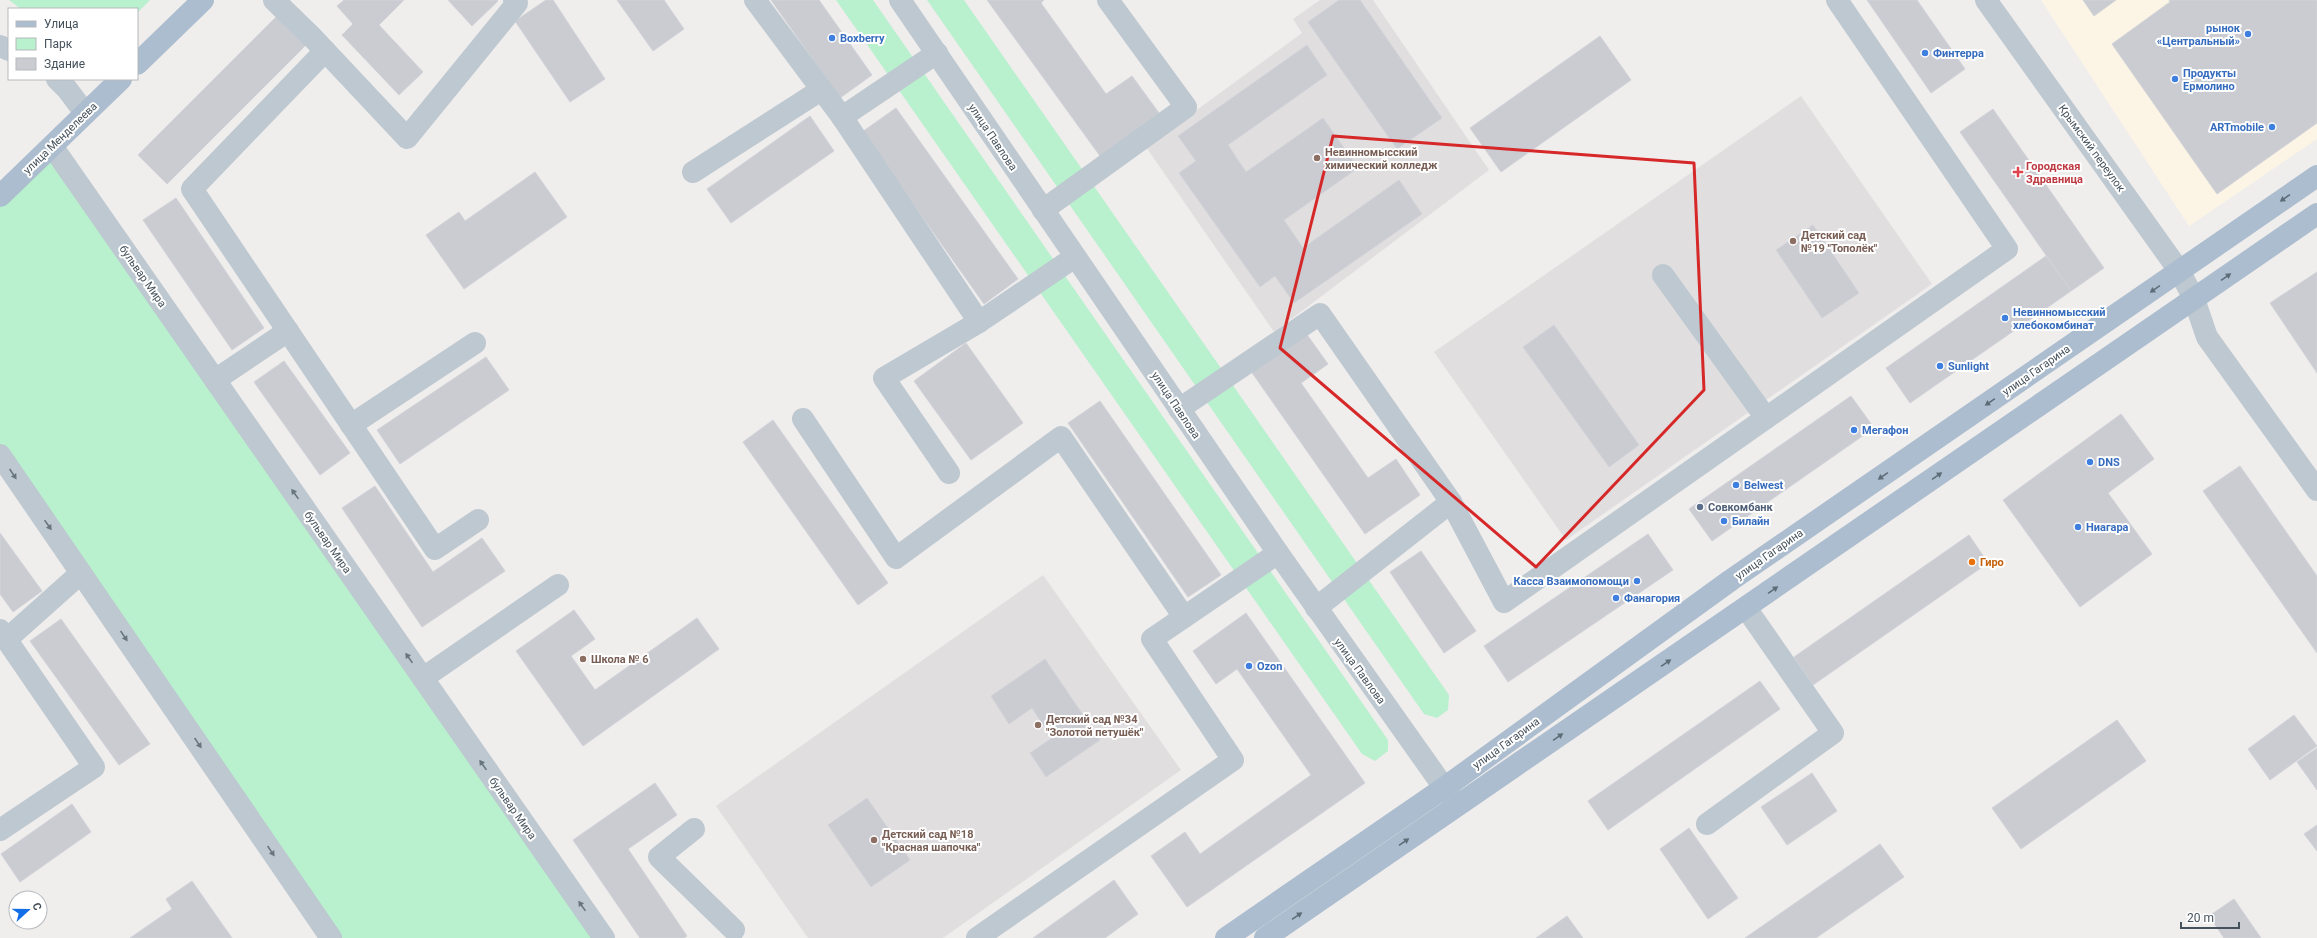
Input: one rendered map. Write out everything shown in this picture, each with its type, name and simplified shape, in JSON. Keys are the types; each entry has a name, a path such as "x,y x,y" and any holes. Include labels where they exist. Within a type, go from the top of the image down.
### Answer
{"main road":[{"path":"138,63 203,0"},
{"name":"улица Менделеева","path":"0,196 120,80"},
{"name":"улица Гагарина","path":"1226,938 1444,788 1731,580 2180,272 2317,176"},
{"path":"1265,938 2317,214"}],"street":[{"path":"274,0 325,51 407,138 516,3 514,0"},
{"path":"755,0 842,117 978,322"},
{"name":"улица Павлова","path":"900,0 1316,608 1457,806"},
{"path":"1043,210 1186,107 1108,0"},
{"path":"1179,409 1320,314 1451,502 1504,602 2007,249 1837,0"},
{"name":"Крымский переулок","path":"1986,0 2180,272 2194,299 2207,337 2317,490"},
{"path":"325,51 192,189 435,549 478,520"},
{"path":"842,117 937,53"},
{"path":"58,80 67,89 85,113"},
{"path":"693,172 822,90"},
{"name":"бульвар Мира","path":"52,146 604,938"},
{"path":"949,473 884,378 978,322 1075,257"},
{"path":"1663,275 1766,418"},
{"path":"215,380 288,331"},
{"path":"351,425 475,343"},
{"path":"803,419 896,558 1061,437 1184,617"},
{"path":"0,455 331,938"},
{"path":"1316,608 1451,502"},
{"path":"977,938 1233,760 1152,639 1278,553"},
{"path":"0,830 94,767 3,634 81,573"},
{"path":"423,678 558,585"},
{"path":"1707,824 1833,733 1746,608"},
{"path":"694,829 659,857 732,935"}],"highlighted area":[{"path":"1333,136 1694,163 1704,390 1536,567 1280,348"}],"shaded area":[{"name":"Невинномысский химический колледж","path":"1320,0 1373,0 1489,170 1274,332 1146,147 1302,33 1293,19"},
{"path":"2041,0 2317,0 2317,139 2189,226"},
{"path":"1801,96 1932,284 1566,540 1434,352"},
{"path":"1043,575 1181,770 943,938 808,938 716,806"}],"green space":[{"path":"9,0 150,0 138,12 138,8 20,8"},
{"path":"836,0 873,0 1388,740 1388,751 1375,761 1362,754"},
{"path":"927,0 964,0 1449,695 1448,710 1437,718 1424,714"},
{"path":"52,146 604,938 331,938 0,455 0,196"}],"building":[{"path":"344,0 404,0 379,25 423,72 399,95 342,35 353,24 337,6"},
{"path":"448,0 497,0 498,1 472,26"},
{"path":"546,0 553,0 605,79 570,102 515,21"},
{"path":"617,0 664,0 684,29 653,51"},
{"path":"771,0 819,0 872,75 840,98"},
{"path":"987,0 1044,0 1041,3 1106,94 1132,76 1159,113 1100,156"},
{"path":"1339,0 1360,0 1442,118 1397,149 1308,22"},
{"path":"1867,0 1917,0 1965,69 1931,93"},
{"path":"2083,0 2116,0 2094,16"},
{"path":"2169,0 2317,0 2317,123 2217,194 2112,44 2170,2"},
{"path":"277,16 306,45 167,184 138,155"},
{"path":"1600,36 1631,80 1501,172 1470,128"},
{"path":"1307,45 1327,75 1228,145 1246,172 1323,118 1358,168 1284,220 1303,248 1399,180 1422,214 1294,303 1275,276 1260,287 1179,173 1196,161 1178,136"},
{"path":"896,108 1018,279 984,304 862,132"},
{"path":"1993,109 2104,268 2071,291 1960,132"},
{"path":"810,116 834,151 731,223 707,189"},
{"path":"535,172 567,217 464,289 426,235 459,212 465,221"},
{"path":"176,198 264,328 232,350 143,220"},
{"path":"1813,225 1859,293 1822,318 1776,250"},
{"path":"2046,256 2071,291 1910,403 1886,368"},
{"path":"2317,272 2317,373 2270,303"},
{"path":"1554,325 1639,445 1609,467 1523,347"},
{"path":"1303,329 1328,364 1301,383 1368,478 1396,459 1420,495 1365,534 1248,367"},
{"path":"966,343 1023,423 971,460 914,381"},
{"path":"486,357 509,390 400,464 377,430"},
{"path":"284,361 350,453 320,475 254,382"},
{"path":"1851,396 1874,428 1712,541 1689,509"},
{"path":"1100,401 1221,575 1188,597 1068,423"},
{"name":"Ниагара","path":"2121,414 2154,459 2108,493 2152,554 2080,607 2003,500"},
{"path":"773,420 888,583 858,605 743,442"},
{"path":"2240,466 2317,576 2317,653 2203,491"},
{"path":"375,486 433,572 482,538 505,571 422,627 342,508"},
{"path":"0,533 42,591 13,612 0,594"},
{"path":"1648,534 1673,570 1508,682 1484,646"},
{"path":"1969,535 1988,563 1813,685 1794,657"},
{"path":"1421,551 1476,631 1444,653 1390,572"},
{"path":"574,610 595,639 571,656 595,690 697,618 719,649 583,746 516,651"},
{"path":"1246,613 1365,783 1187,907 1151,856 1185,832 1200,854 1311,775 1237,669 1216,684 1193,651"},
{"path":"61,619 150,744 119,765 30,641"},
{"path":"1045,659 1100,740 1046,777 1030,753 1052,738 1032,708 1009,724 991,696"},
{"path":"1760,681 1780,709 1608,830 1588,801"},
{"path":"2294,715 2317,746 2270,780 2248,749"},
{"path":"2117,720 2146,761 2021,849 1992,808"},
{"path":"2317,748 2317,790 2297,762"},
{"path":"1812,773 1837,811 1787,845 1761,807"},
{"path":"655,783 677,815 628,849 687,936 684,938 640,938 573,840"},
{"path":"867,798 910,860 871,887 828,825"},
{"path":"72,804 91,832 20,882 1,854"},
{"path":"2317,825 2317,851 2304,834"},
{"path":"1689,828 1738,898 1708,919 1660,849"},
{"path":"1880,844 1904,877 1816,938 1745,938"},
{"path":"1114,880 1138,914 1105,938 1033,938"},
{"path":"192,881 232,938 130,938 172,909 166,899"},
{"path":"2234,899 2261,938 2224,938 2209,916"},
{"path":"1567,916 1583,938 1536,938"}],"place":[{"name":"рынок «Центральный»","path":"2248,34"},
{"name":"Boxberry","path":"832,38"},
{"name":"Финтерра","path":"1925,53"},
{"name":"Продукты Ермолино","path":"2175,79"},
{"name":"ARTmobile","path":"2272,127"},
{"name":"Невинномысский химический колледж","path":"1317,158"},
{"name":"Городская Здравница","path":"2018,172"},
{"name":"Детский сад №19 \"Тополёк\"","path":"1793,241"},
{"name":"Невинномысский хлебокомбинат","path":"2005,318"},
{"name":"Sunlight","path":"1940,366"},
{"name":"Мегафон","path":"1854,430"},
{"name":"DNS","path":"2090,462"},
{"name":"Belwest","path":"1736,485"},
{"name":"Совкомбанк","path":"1700,507"},
{"name":"Билайн","path":"1724,521"},
{"name":"Ниагара","path":"2078,527"},
{"name":"Гиро","path":"1972,562"},
{"name":"Касса Взаимопомощи","path":"1637,581"},
{"name":"Фанагория","path":"1616,598"},
{"name":"Школа № 6","path":"583,659"},
{"name":"Ozon","path":"1249,666"},
{"name":"Детский сад №34 \"Золотой петушёк\"","path":"1038,725"},
{"name":"Детский сад №18 \"Красная шапочка\"","path":"874,840"}]}
